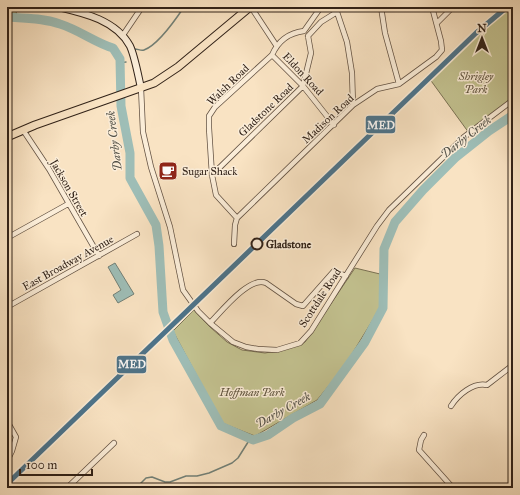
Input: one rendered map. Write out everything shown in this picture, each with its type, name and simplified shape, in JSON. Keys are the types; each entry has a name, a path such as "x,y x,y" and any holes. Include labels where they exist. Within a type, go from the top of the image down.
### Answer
{"main road":[{"path":"7,137 154,83 178,68 251,7"}],"street":[{"path":"58,7 92,16 123,34 130,47 138,89"},
{"path":"123,34 142,7"},
{"name":"Eldon Road","path":"251,7 276,45"},
{"path":"276,45 290,35 304,31 321,7"},
{"path":"381,7 385,33 399,84"},
{"path":"432,7 437,24"},
{"path":"437,24 453,7"},
{"path":"304,31 308,36 321,22 337,10 347,42 352,73 353,105"},
{"name":"Madison Road","path":"237,218 353,105 377,89 399,84 436,57 442,50 437,24"},
{"name":"Gladstone Road","path":"212,175 304,86 311,53 308,36"},
{"name":"Walsh Road","path":"237,218 216,195 212,175 209,128 210,116 215,107 272,55 276,45"},
{"name":"Eldon Road","path":"272,55 304,86 334,125"},
{"name":"Scottdale Road","path":"138,89 144,132 152,167 170,228 183,290 198,311 232,342 246,347 277,350 300,343 314,326 377,226 389,210 464,137 513,100"},
{"name":"Jackson Street","path":"23,130 49,170 99,256"},
{"path":"7,238 68,204"},
{"path":"234,244 234,229 237,218"},
{"name":"East Broadway Avenue","path":"7,307 137,234"},
{"path":"210,323 231,300 247,287 255,283 263,281 296,304 303,306 334,271 346,276"},
{"path":"452,406 454,401 470,388 482,384 487,385 513,365"},
{"path":"7,421 16,437 7,461"},
{"path":"424,435 421,440 419,450 453,488"},
{"path":"67,488 114,443"}],"green space":[{"path":"7,7 15,7 18,20 7,21"},
{"name":"Shrigley Park","path":"507,7 513,7 513,100 469,133 429,78 476,33"},
{"name":"Hoffman Park","path":"355,268 380,274 380,308 344,367 317,400 255,436 222,423 173,331 194,310 227,342 242,350 265,353 305,342"}],"water":[{"path":"115,263 134,294 118,303 113,295 121,290 108,267"}],"waterway":[{"path":"135,49 144,50 155,43 184,7"},
{"name":"Darby Creek","path":"7,17 40,19 54,22 113,48 120,59 121,106 130,153 130,178 156,225 159,246 163,312 173,340 221,426 253,440 268,435 293,418 320,404 365,342 383,308 384,249 395,222 423,190 455,158 489,131 513,115"},
{"name":"Darby Creek","path":"120,63 126,62"},
{"path":"136,488 146,478 152,477 165,482 170,482 186,476 197,476 209,473 232,463 238,458 250,439"}],"transit line":[{"name":"MED","path":"7,484 476,33 507,7"}],"place":[{"name":"Sugar Shack","path":"168,171"},
{"name":"Gladstone","path":"257,244"}]}
